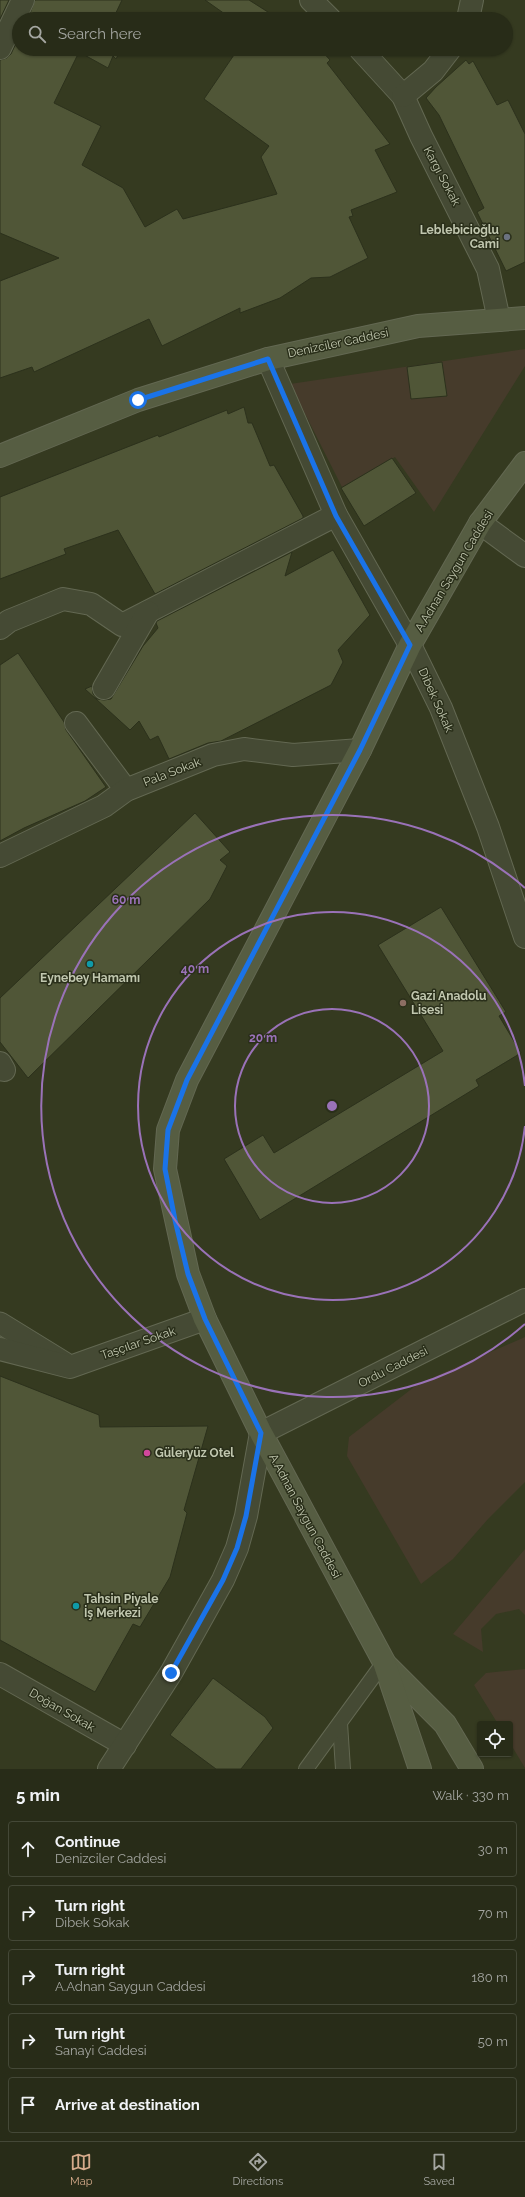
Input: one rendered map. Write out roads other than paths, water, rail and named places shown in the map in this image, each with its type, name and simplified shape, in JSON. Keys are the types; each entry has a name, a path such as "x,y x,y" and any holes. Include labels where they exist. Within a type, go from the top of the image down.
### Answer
{"main road":[{"name":"Denizciler Caddesi","path":"0,456 138,400 268,359 418,326 525,318"},
{"name":"A.Adnan Saygun Caddesi","path":"420,1769 384,1662 261,1433 205,1319 188,1274 165,1169 168,1130 187,1080 360,750 410,645 480,523 525,463"},
{"name":"A.Adnan Saygun Caddesi","path":"384,1662 445,1724 472,1769"}],"street":[{"path":"17,12 23,0"},
{"path":"311,0 323,12"},
{"path":"469,12 472,0"},
{"path":"0,48 12,23"},
{"name":"Kargı Sokak","path":"366,56 403,96 421,136 488,269 499,320"},
{"path":"403,96 433,71 445,56"},
{"name":"Dibek Sokak","path":"268,359 336,516 410,645 441,708 488,827 523,929"},
{"path":"0,628 9,621 63,599 91,604 122,625 336,516"},
{"path":"480,523 525,556"},
{"path":"104,688 148,612"},
{"path":"76,723 126,790"},
{"name":"Pala Sokak","path":"0,856 104,806 126,790 213,755 244,749 293,755 360,750"},
{"name":"Ordu Caddesi","path":"261,1433 525,1300"},
{"name":"Taşçılar Sokak","path":"70,1367 205,1319"},
{"path":"0,1323 70,1367"},
{"path":"0,1349 70,1367"},
{"path":"109,1769 171,1673 223,1580 237,1548 246,1516 261,1433"},
{"name":"Doğan Sokak","path":"0,1674 125,1746"}],"lane":[{"path":"306,1769 384,1662"},
{"path":"340,1723 344,1769"},
{"path":"316,1769 319,1751"}],"place":[{"name":"Leblebicioğlu Cami","path":"507,237"},
{"name":"Eynebey Hamamı","path":"90,964"},
{"name":"Gazi Anadolu Lisesi","path":"403,1003"},
{"name":"Güleryüz Otel","path":"147,1453"},
{"name":"Tahsin Piyale İş Merkezi","path":"76,1606"}]}
